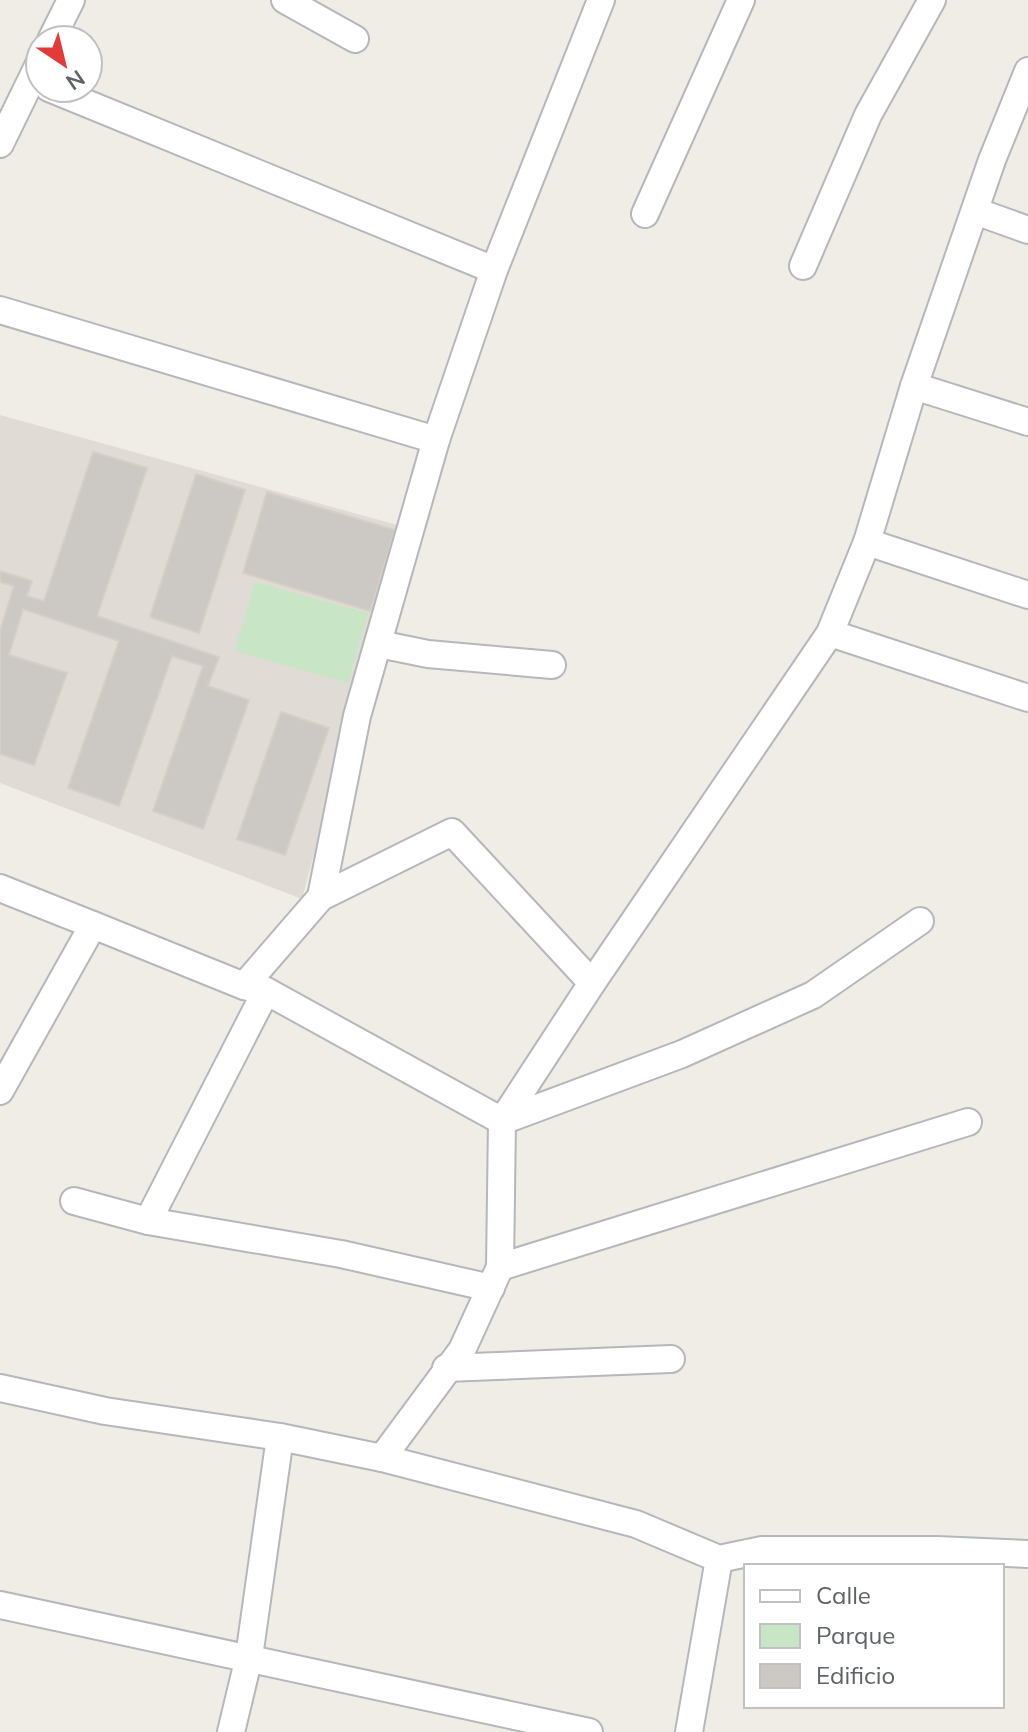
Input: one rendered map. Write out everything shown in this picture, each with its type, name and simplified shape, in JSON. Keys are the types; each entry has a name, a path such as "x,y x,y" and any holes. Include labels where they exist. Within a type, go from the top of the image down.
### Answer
{"street":[{"path":"59,24 71,0"},
{"path":"285,0 355,39"},
{"path":"148,1221 255,988 321,897 357,716 436,440 494,270 601,0"},
{"path":"645,214 741,0"},
{"path":"803,266 868,115 932,0"},
{"path":"382,1458 462,1350 496,1278 502,1121 830,633 867,542 914,386 992,160 1028,71"},
{"path":"0,144 25,104"},
{"path":"99,104 494,270"},
{"path":"975,211 1028,230"},
{"path":"0,310 436,440"},
{"path":"914,386 1028,422"},
{"path":"867,542 1028,595"},
{"path":"830,633 1028,698"},
{"path":"379,644 428,654 552,665"},
{"path":"321,897 452,832 592,983"},
{"path":"0,888 255,988 502,1121 682,1054 813,995 920,921"},
{"path":"4,1074 93,925"},
{"path":"74,1201 148,1221 496,1278 968,1122"},
{"path":"446,1368 671,1359"},
{"path":"0,1388 105,1411 280,1437 382,1458 636,1524 719,1559 762,1550 937,1550 1028,1554"},
{"path":"231,1732 249,1657 280,1437"},
{"path":"689,1732 719,1559"},
{"path":"0,1605 589,1732"}],"shaded area":[{"path":"0,415 401,526 302,899 0,783"}],"green space":[{"path":"255,582 368,613 348,683 235,651"}],"building":[{"path":"93,452 147,468 97,616 219,657 208,686 249,700 203,829 153,811 203,666 172,656 119,806 68,788 119,641 23,609 9,655 67,673 34,765 0,754 0,631 14,586 0,582 0,571 32,581 27,596 44,601"},
{"path":"196,474 245,490 199,633 150,617"},
{"path":"267,492 395,530 370,611 243,573"},
{"path":"281,712 329,728 285,855 237,839"}]}
